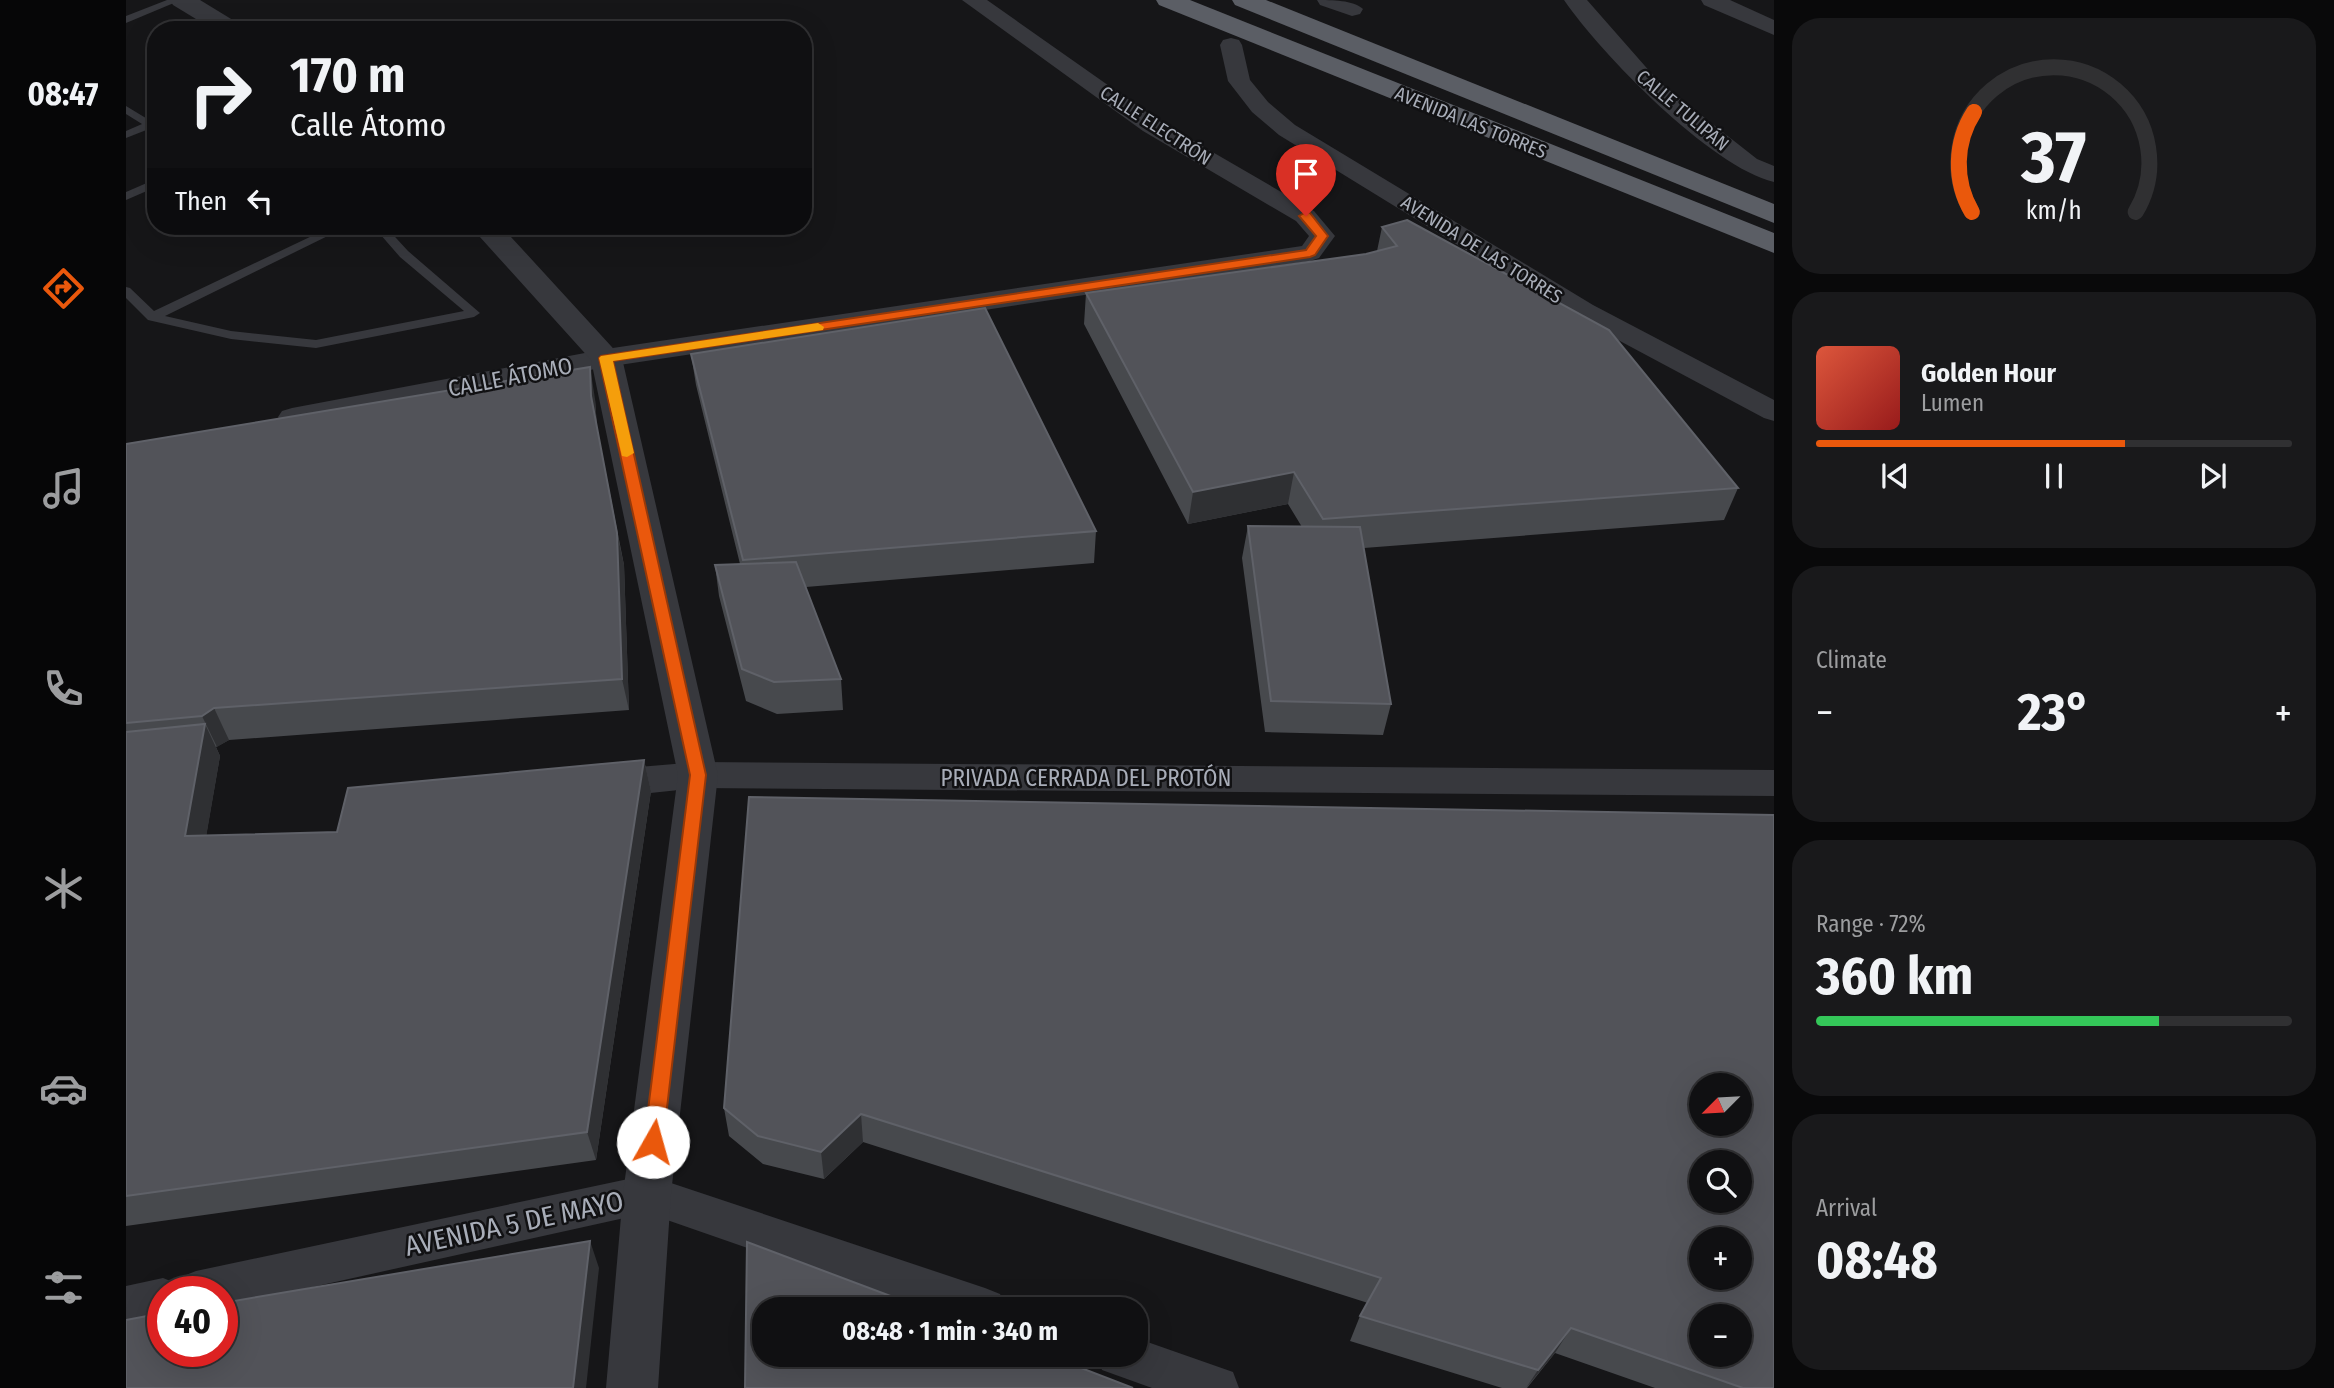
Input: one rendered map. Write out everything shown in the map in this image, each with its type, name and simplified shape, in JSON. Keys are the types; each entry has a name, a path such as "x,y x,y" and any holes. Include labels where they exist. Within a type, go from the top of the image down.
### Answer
{"highway":[{"path":"1148,0 1169,16 1231,45 1571,184 1659,198"},
{"name":"AVENIDA LAS TORRES","path":"1168,0 1774,244"},
{"name":"AVENIDA LAS TORRES","path":"1244,0 1774,214"}],"street":[{"path":"182,0 217,21"},
{"name":"CALLE ELECTRÓN","path":"973,0 1151,126 1306,216 1322,236 1310,253"},
{"path":"1328,0 1352,9"},
{"name":"CALLE TULIPÁN","path":"1575,0 1651,87 1748,164 1774,175"},
{"path":"1712,0 1774,28"},
{"name":"AVENIDA DE LAS TORRES","path":"1231,45 1239,81 1260,107 1287,130 1584,312 1774,412"},
{"path":"493,235 606,358 698,775 647,1194 632,1388"},
{"name":"CALLE ÁTOMO","path":"263,423 606,358 1310,253"},
{"name":"PRIVADA CERRADA DEL PROTÓN","path":"576,787 698,775 1774,783"},
{"name":"AVENIDA 5 DE MAYO","path":"238,1283 647,1194 950,1297"},
{"path":"126,1307 147,1302"},
{"path":"1148,1364 1217,1388"}],"lane":[{"path":"126,20 176,0"},
{"path":"126,109 147,123"},
{"path":"126,135 147,126"},
{"path":"126,196 147,186"},
{"path":"153,317 323,235"},
{"path":"126,292 153,317 232,335 316,344 474,313 404,254 387,235"}],"building":[{"path":"1407,220 1609,330 1738,488 1323,519 1294,472 1193,492 1086,293 1366,254 1397,246 1382,227"},
{"path":"985,308 1096,531 743,560 691,354"},
{"path":"590,367 591,396 617,533 622,679 214,708 202,716 126,723 126,444"},
{"path":"1248,526 1360,527 1391,704 1271,701"},
{"path":"796,562 841,679 774,682 742,669 715,565"},
{"path":"205,724 185,836 337,832 348,788 644,760 587,1132 126,1196 126,732"},
{"path":"749,797 1774,815 1774,1388 1743,1388 1571,1328 1538,1370 1360,1316 1381,1278 861,1114 821,1152 758,1136 724,1108"},
{"path":"590,1241 573,1388 126,1388 126,1320 147,1316 147,1367 238,1367 238,1300"},
{"path":"747,1242 893,1297 752,1297 752,1367 1079,1367 1133,1388 745,1388"}],"slow traffic":[{"path":"627,453 606,358 818,327"}],"route":[{"path":"653,1142 698,775 606,358 1310,253 1322,236 1306,216"}]}
